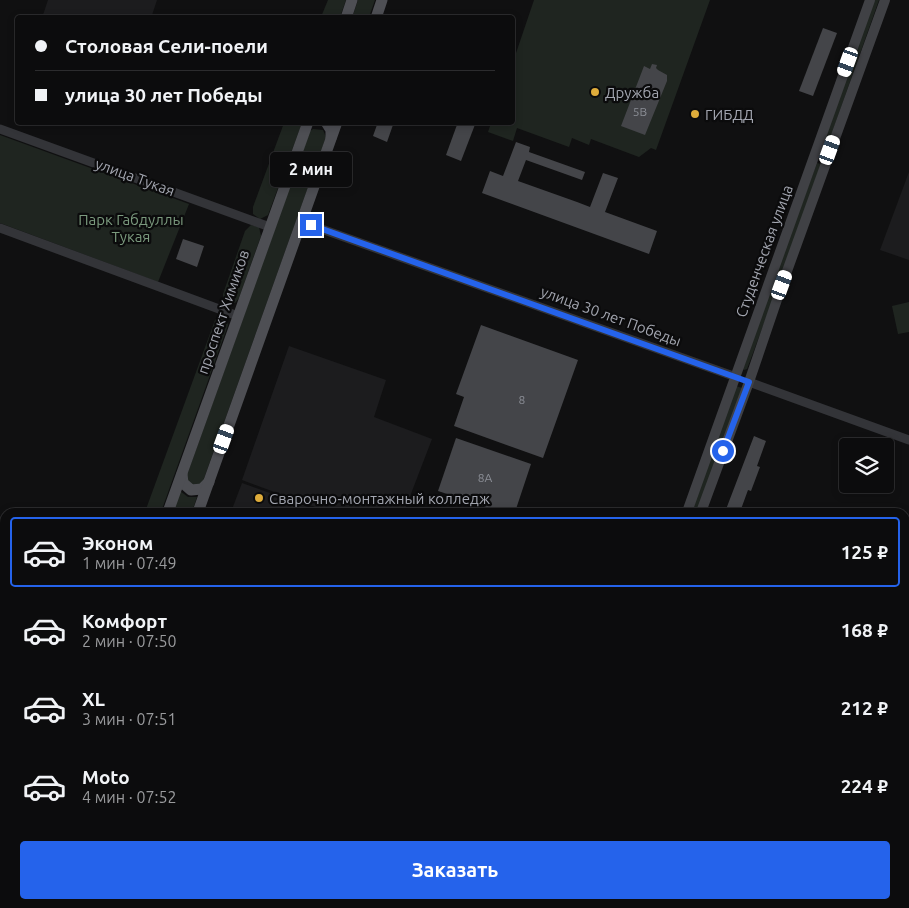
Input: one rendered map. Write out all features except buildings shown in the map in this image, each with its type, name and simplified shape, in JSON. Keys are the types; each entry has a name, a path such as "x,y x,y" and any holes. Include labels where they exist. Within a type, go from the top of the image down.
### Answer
{"main road":[{"path":"347,15 352,0"},
{"path":"377,15 382,0"},
{"name":"Студенческая улица","path":"688,508 870,0"},
{"name":"Студенческая улица","path":"702,508 885,0"},
{"name":"проспект Химиков","path":"169,508 308,125"},
{"path":"328,125 331,130 331,138"},
{"path":"200,508 336,125"},
{"path":"811,163 815,159 820,159 824,162 824,167"},
{"path":"769,282 771,288 774,289 782,285"},
{"name":"улица 30 лет Победы","path":"736,377 749,382"},
{"path":"182,472 183,483 191,490 202,489 210,481"}],"street":[{"name":"улица Тукая","path":"0,129 270,227"},
{"name":"улица 30 лет Победы","path":"302,222 736,377"},
{"path":"0,228 238,316"},
{"name":"улица 30 лет Победы","path":"749,382 909,440"}],"shaded area":[{"path":"48,0 157,0 152,15 43,15"},
{"path":"909,172 909,260 880,250"},
{"path":"289,346 386,380 374,417 432,439 406,508 318,508 242,480"},
{"name":"Сварочно-монтажный колледж","path":"242,483 311,508 233,508"}],"green space":[{"path":"328,0 346,0 341,15 322,15"},
{"path":"358,0 375,0 370,15 353,15"},
{"name":"Дружба","path":"534,0 710,0 656,150 651,148 639,157 591,139 589,145 572,138 569,147 517,128 513,141 488,132 490,125 515,125 515,56"},
{"path":"874,0 879,0 823,158 819,156"},
{"path":"283,125 301,125 268,215 260,219 253,214 253,207"},
{"path":"313,129 323,130 326,137 202,484 196,487 187,482 187,475 310,131"},
{"name":"Парк Габдуллы Тукая","path":"0,135 189,204 158,282 0,223"},
{"path":"817,163 821,164 778,286 772,284"},
{"path":"251,225 259,227 261,236 239,298 235,303 228,303 223,299 223,294 245,231"},
{"path":"770,292 775,294 747,369 744,370 743,369"},
{"path":"909,302 909,332 898,334 892,306"},
{"path":"218,316 226,317 228,325 162,508 146,508"},
{"path":"736,386 742,388 698,508 692,508"},
{"path":"180,491 188,497 197,497 193,508 174,508"}],"place":[{"name":"Дружба","path":"595,92"},
{"name":"ГИБДД","path":"695,114"},
{"name":"Сварочно-монтажный колледж","path":"259,498"}],"route":[{"path":"311,225 749,382 723,451"}]}
